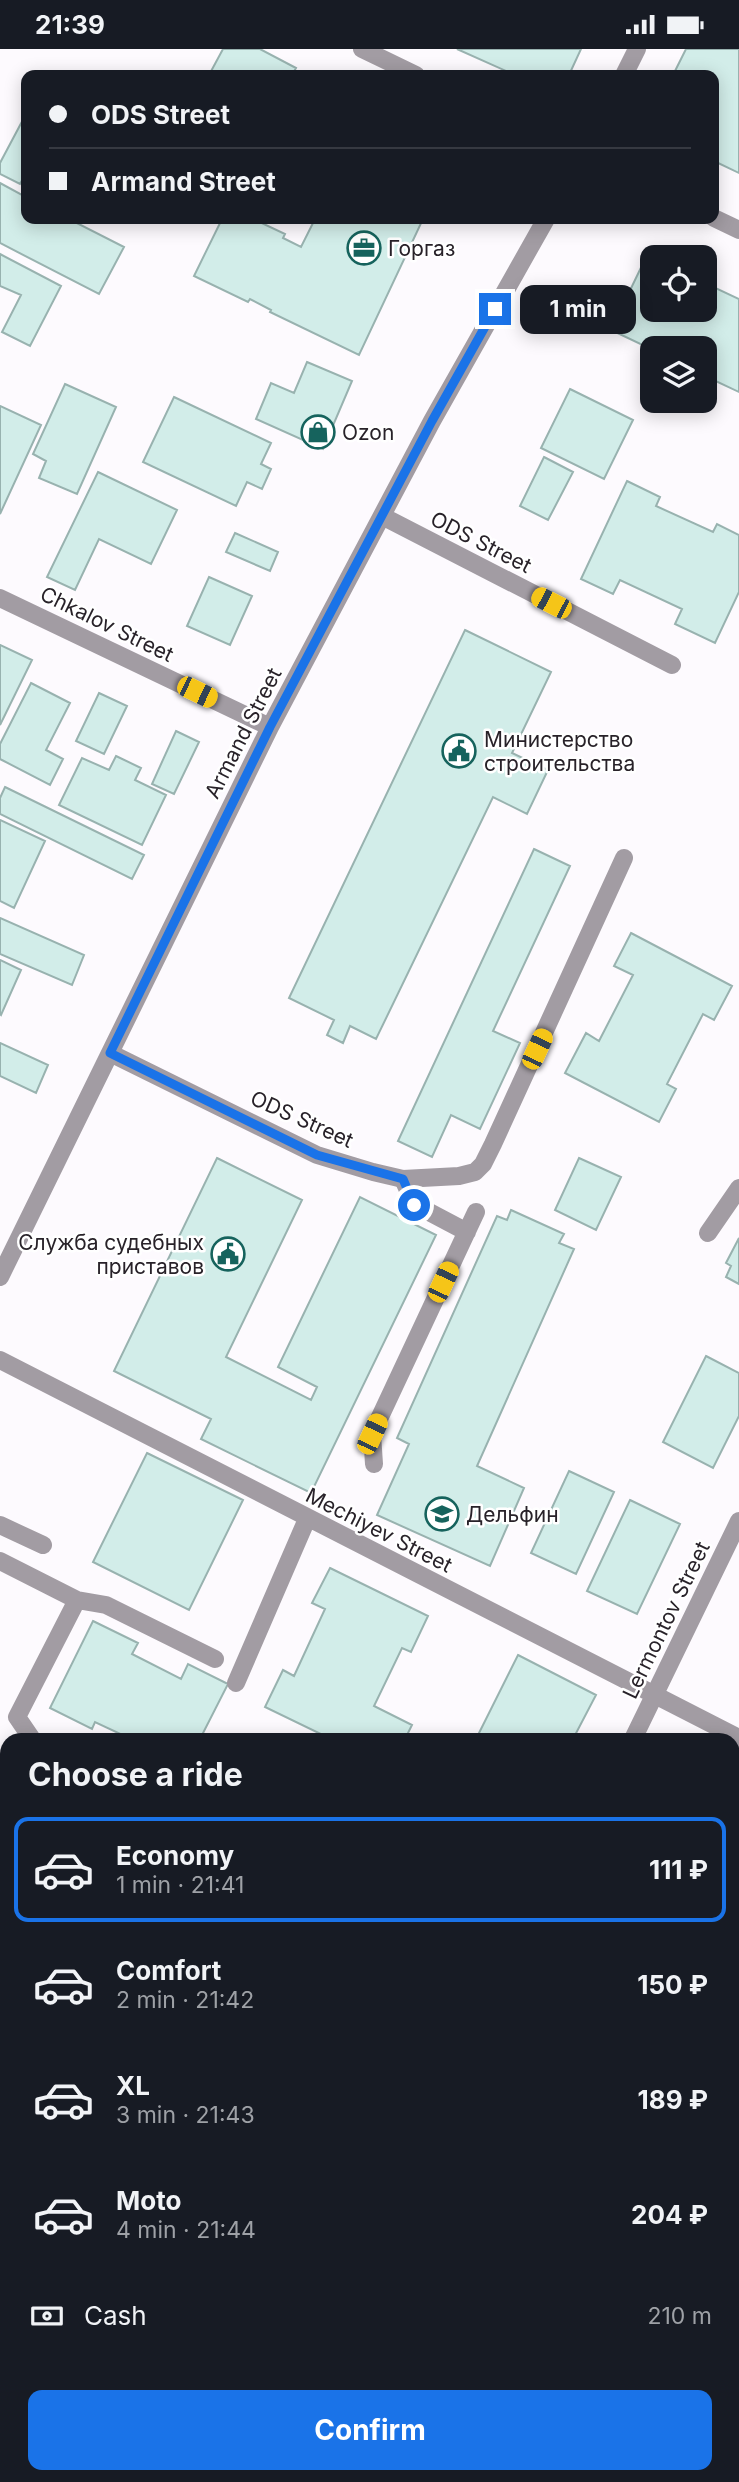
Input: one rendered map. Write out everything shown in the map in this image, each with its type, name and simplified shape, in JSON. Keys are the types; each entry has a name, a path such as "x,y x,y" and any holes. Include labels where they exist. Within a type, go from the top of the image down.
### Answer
{"street":[{"path":"362,49 406,70"},
{"path":"626,70 637,49"},
{"path":"719,220 739,230"},
{"name":"Armand Street","path":"0,1277 270,727 432,421 543,224"},
{"name":"ODS Street","path":"382,516 672,665"},
{"name":"Chkalov Street","path":"0,598 270,727"},
{"name":"ODS Street","path":"110,1053 317,1155 403,1179 459,1176 475,1172 483,1164 624,858"},
{"path":"403,1179 414,1205 467,1232"},
{"path":"708,1233 739,1188"},
{"path":"374,1464 372,1434 476,1212"},
{"name":"Mechiyev Street","path":"0,1360 729,1733"},
{"path":"236,1683 307,1519"},
{"name":"Lermontov Street","path":"636,1733 739,1521"},
{"path":"0,1525 43,1545"},
{"path":"0,1562 77,1600 106,1605 215,1659"},
{"path":"28,1733 17,1717 77,1600"}],"building":[{"path":"223,49 260,49 296,68 295,70 212,70"},
{"path":"457,49 581,49 571,70 504,70"},
{"path":"686,49 739,49 739,173 719,163 719,70 676,70"},
{"path":"21,123 20,184 0,174 0,163"},
{"path":"0,183 21,194 21,224 79,224 124,247 99,294 0,243"},
{"path":"220,224 264,224 285,234 283,238 301,247 312,224 421,224 359,355 270,312 271,310 250,299 248,302 194,276"},
{"path":"0,254 61,286 30,346 2,332 21,295 0,286"},
{"path":"640,270 640,322 717,322 717,289 739,299 739,392 717,382 717,336 640,336 640,344 611,330"},
{"path":"307,362 352,381 323,449 256,419 271,383 294,393"},
{"path":"65,384 116,407 77,494 39,478 46,461 33,454"},
{"path":"570,389 633,420 604,479 541,448"},
{"path":"174,397 271,443 261,464 271,469 262,489 247,482 236,506 143,462"},
{"path":"0,406 41,425 0,514"},
{"path":"544,457 573,472 548,520 520,506"},
{"path":"98,472 177,510 151,564 99,539 75,590 47,577"},
{"path":"627,481 660,497 656,506 713,532 717,524 739,535 739,592 715,643 675,624 682,609 620,580 613,594 581,579"},
{"path":"235,533 278,552 270,571 226,552"},
{"path":"209,577 252,596 230,645 187,626"},
{"path":"465,630 551,672 512,753 548,770 527,814 493,797 376,1039 350,1026 343,1043 327,1035 334,1020 289,998"},
{"path":"0,645 32,660 0,725"},
{"path":"31,683 70,703 46,750 63,759 50,785 0,759 0,744"},
{"path":"99,693 127,706 104,754 76,741"},
{"path":"176,731 199,742 174,794 152,784"},
{"path":"116,756 141,768 135,780 166,795 142,845 59,805 82,758 109,770"},
{"path":"5,787 144,855 132,879 0,814 0,798"},
{"path":"0,820 45,841 14,908 0,901"},
{"path":"534,849 570,866 493,1031 520,1043 480,1129 451,1115 432,1157 398,1141"},
{"path":"0,918 84,955 72,985 0,954"},
{"path":"631,933 732,986 714,1020 703,1014 667,1084 676,1089 659,1122 565,1073 586,1033 599,1041 633,975 614,966"},
{"path":"0,960 21,970 1,1015 0,1014"},
{"path":"0,1043 48,1065 36,1093 0,1076"},
{"path":"217,1158 302,1200 226,1357 311,1400 317,1387 278,1367 360,1197 436,1235 311,1493 201,1439 211,1419 114,1371"},
{"path":"579,1158 621,1177 596,1230 555,1210"},
{"path":"511,1210 564,1234 559,1243 574,1249 477,1466 524,1488 490,1566 377,1515 409,1444 397,1438 497,1216 507,1220"},
{"path":"739,1238 739,1284 726,1277 731,1266 726,1263"},
{"path":"706,1356 739,1373 739,1416 713,1468 663,1442"},
{"path":"147,1453 243,1500 189,1610 93,1562"},
{"path":"569,1471 614,1492 576,1574 531,1553"},
{"path":"630,1500 680,1524 637,1614 587,1591"},
{"path":"330,1568 428,1616 411,1652 402,1648 374,1706 412,1725 408,1733 319,1733 265,1707 283,1670 294,1676 325,1609 312,1603"},
{"path":"93,1621 138,1643 132,1654 181,1679 188,1664 228,1684 203,1733 118,1733 95,1722 92,1729 50,1708"},
{"path":"518,1655 596,1695 576,1733 479,1733"}],"place":[{"name":"Горгаз","path":"364,248"},
{"name":"Ozon","path":"318,432"},
{"name":"Министерство строительства","path":"459,751"},
{"name":"Служба судебных приставов","path":"228,1254"},
{"name":"Дельфин","path":"442,1514"}],"route":[{"path":"414,1205 403,1179 317,1155 110,1053 270,727 432,421 495,309"}]}
